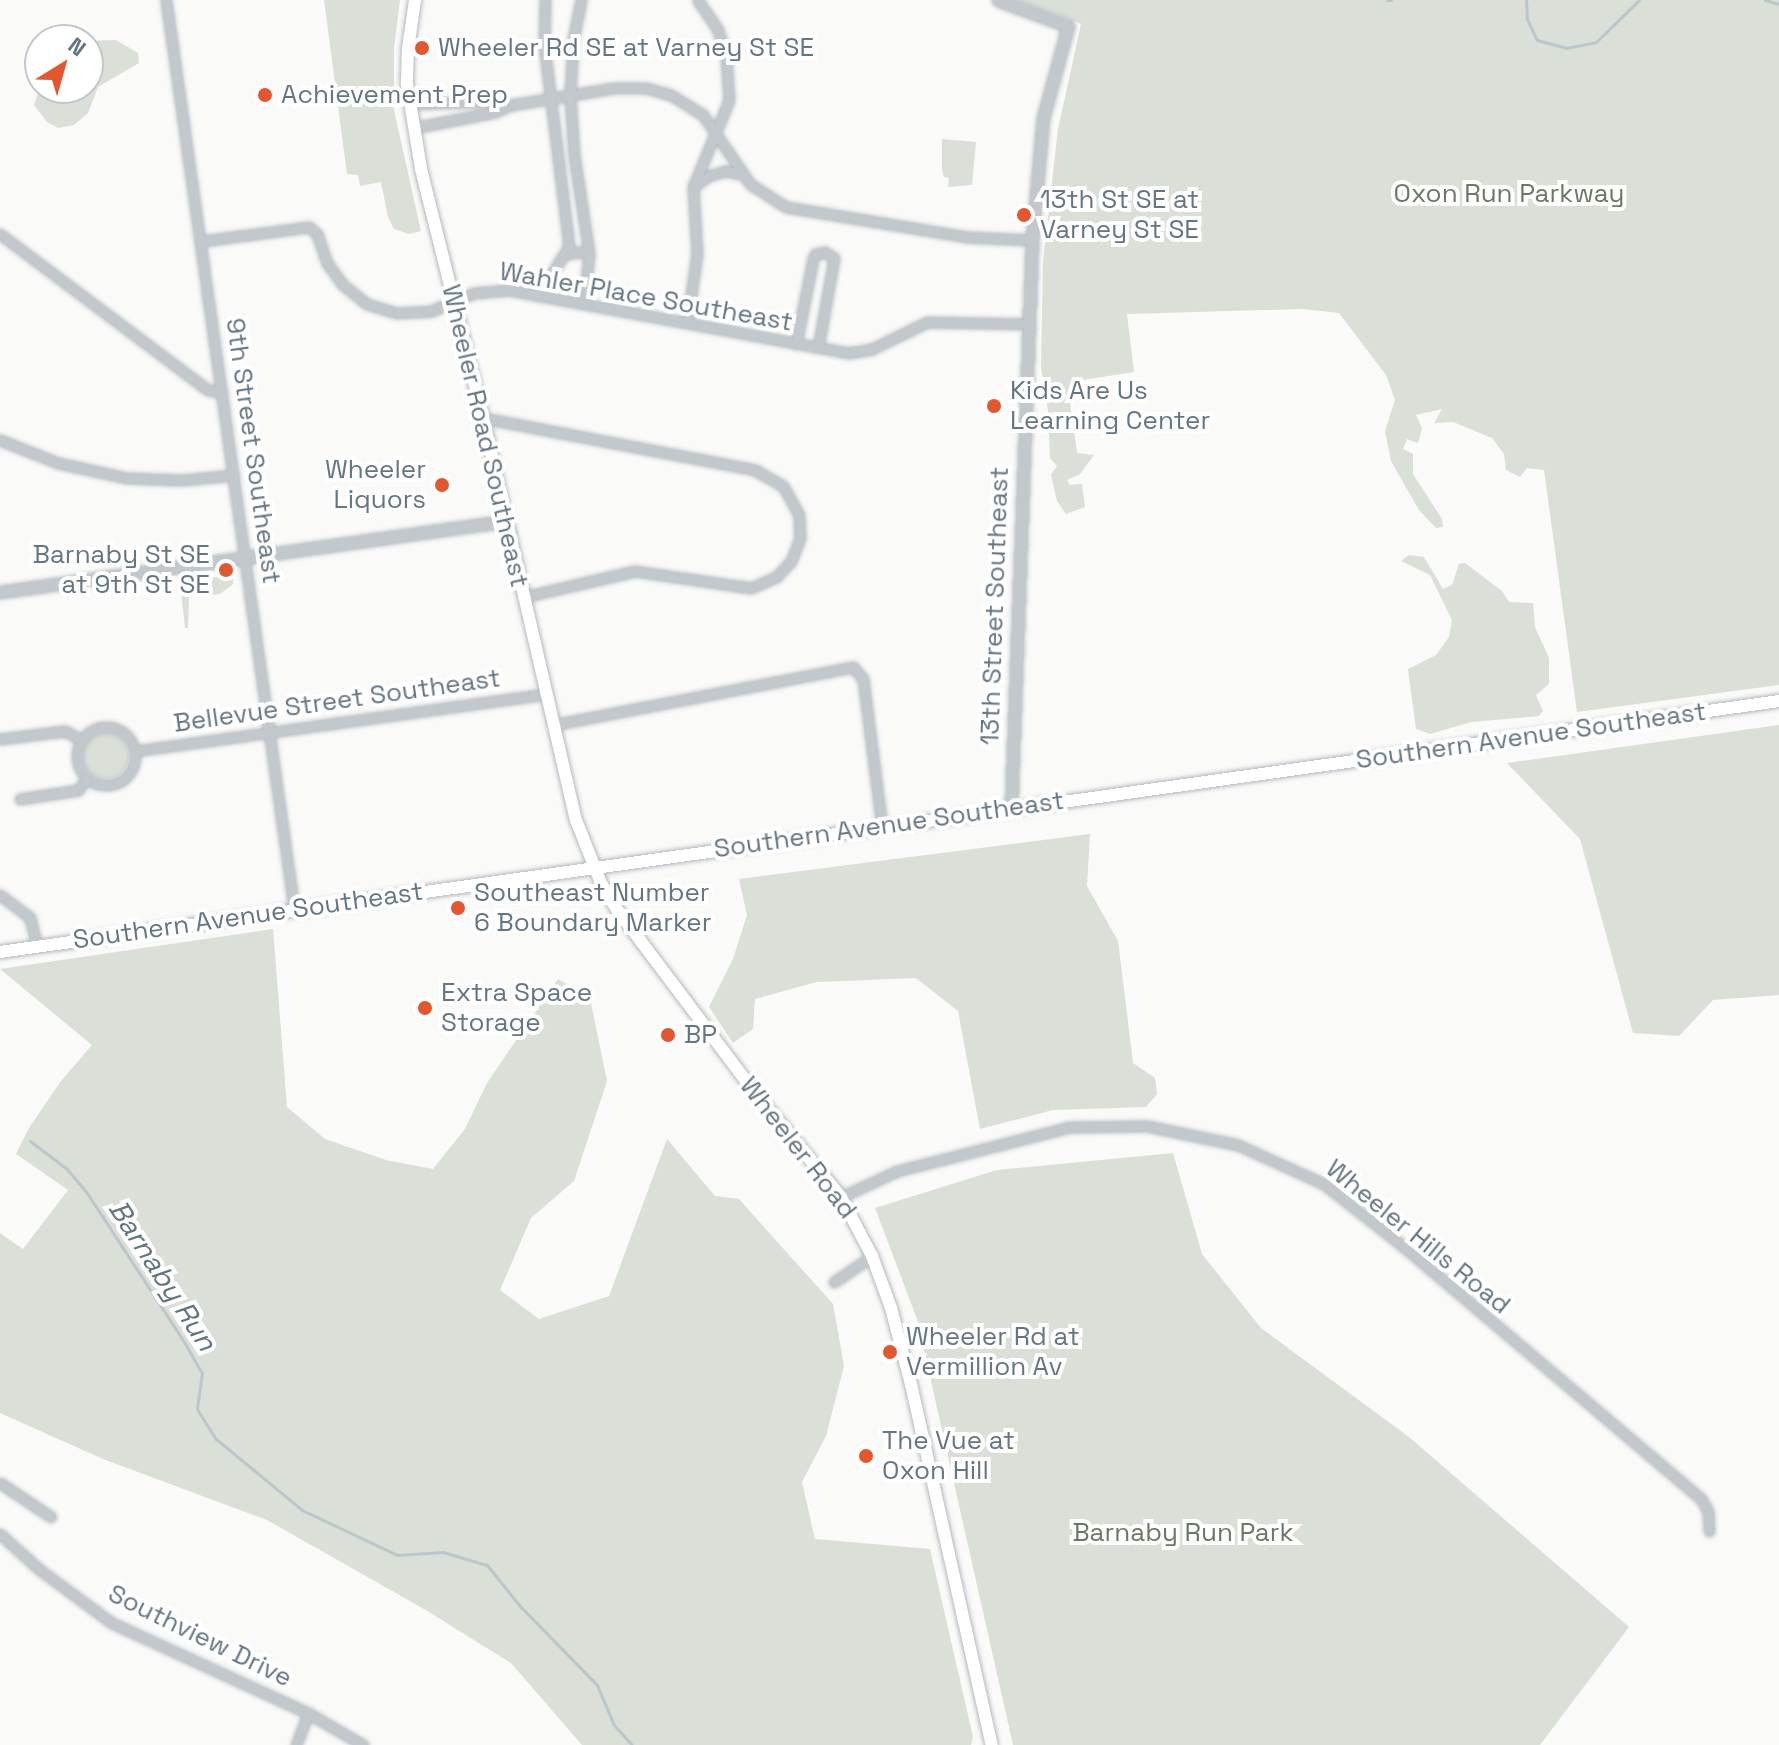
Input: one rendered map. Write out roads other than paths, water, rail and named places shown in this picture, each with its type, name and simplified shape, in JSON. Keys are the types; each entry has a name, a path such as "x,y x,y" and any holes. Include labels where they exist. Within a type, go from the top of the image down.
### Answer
{"main road":[{"name":"Wheeler Road Southeast","path":"415,0 408,49 409,104 413,128 572,809 594,867"},
{"name":"Southern Avenue Southeast","path":"0,952 1779,701"},
{"name":"Wheeler Road","path":"594,867 618,911 645,950 752,1089 841,1197 872,1256 891,1308 911,1384 992,1745"}],"street":[{"name":"9th Street Southeast","path":"166,0 294,909"},
{"path":"509,290 551,275 565,254 569,228 544,45 545,0"},
{"path":"581,0 573,40 570,96 588,251 584,303"},
{"path":"687,323 697,254 693,187 729,100 726,55 718,30 698,0"},
{"name":"13th Street Southeast","path":"998,0 1068,26 1043,118 1032,240 1011,807"},
{"path":"413,128 495,112 511,105 622,87 655,90 687,103 718,132 742,174 763,195 797,210 967,237 1032,240"},
{"path":"409,104 495,101 511,105"},
{"path":"559,162 575,158"},
{"path":"693,187 716,173 742,174"},
{"name":"Wahler Place Southeast","path":"202,241 309,227 317,234 334,275 367,304 387,312 412,314 441,309 474,293 509,290 818,348 864,352 927,322 1028,324"},
{"path":"0,234 208,390 222,392"},
{"path":"565,254 588,251"},
{"path":"796,344 813,259 825,252 834,258 818,348"},
{"path":"483,418 755,470 785,488 799,515 800,540 791,561 776,577 751,588 640,571 523,597"},
{"path":"0,440 58,463 127,478 182,480 234,475"},
{"path":"0,592 506,521"},
{"path":"552,725 846,666 860,673 882,827"},
{"name":"Bellevue Street Southeast","path":"135,751 545,694"},
{"path":"112,727 128,736 135,751 132,769 119,782 102,784 87,778 77,760 81,740 94,729 112,727"},
{"path":"0,739 65,731 81,740"},
{"path":"20,799 78,790 87,778"},
{"path":"0,895 30,918 37,947"},
{"name":"Wheeler Hills Road","path":"841,1197 897,1171 1070,1127 1147,1126 1238,1145 1324,1184 1404,1247 1701,1499 1708,1511 1709,1531"},
{"path":"834,1282 850,1267 872,1256"},
{"path":"0,1483 51,1517"},
{"name":"Southview Drive","path":"0,1534 40,1570 112,1623 308,1713 363,1745"},
{"name":"Southview Drive","path":"296,1745 308,1713"}],"waterway":[{"path":"1526,0 1527,19 1537,40 1566,48 1596,42 1639,0"},
{"path":"1765,0 1779,4"},
{"name":"Barnaby Run","path":"30,1141 67,1169 87,1193 184,1342 202,1373 197,1409 216,1439 302,1510 397,1555 443,1552 487,1565 519,1605 597,1685 614,1725 632,1745"}],"place":[{"name":"Wheeler Rd SE at Varney St SE","path":"422,48"},
{"name":"Achievement Prep","path":"265,95"},
{"name":"13th St SE at Varney St SE","path":"1024,215"},
{"name":"Kids Are Us Learning Center","path":"994,406"},
{"name":"Wheeler Liquors","path":"442,485"},
{"name":"Barnaby St SE at 9th St SE","path":"226,570"},
{"name":"Southeast Number 6 Boundary Marker","path":"458,908"},
{"name":"Extra Space Storage","path":"425,1008"},
{"name":"BP","path":"668,1035"},
{"name":"Wheeler Rd at Vermillion Av","path":"890,1352"},
{"name":"The Vue at Oxon Hill","path":"866,1456"}],"park label":[{"name":"Oxon Run Parkway","path":"1509,194"},
{"name":"Barnaby Run Park","path":"1183,1533"}]}
